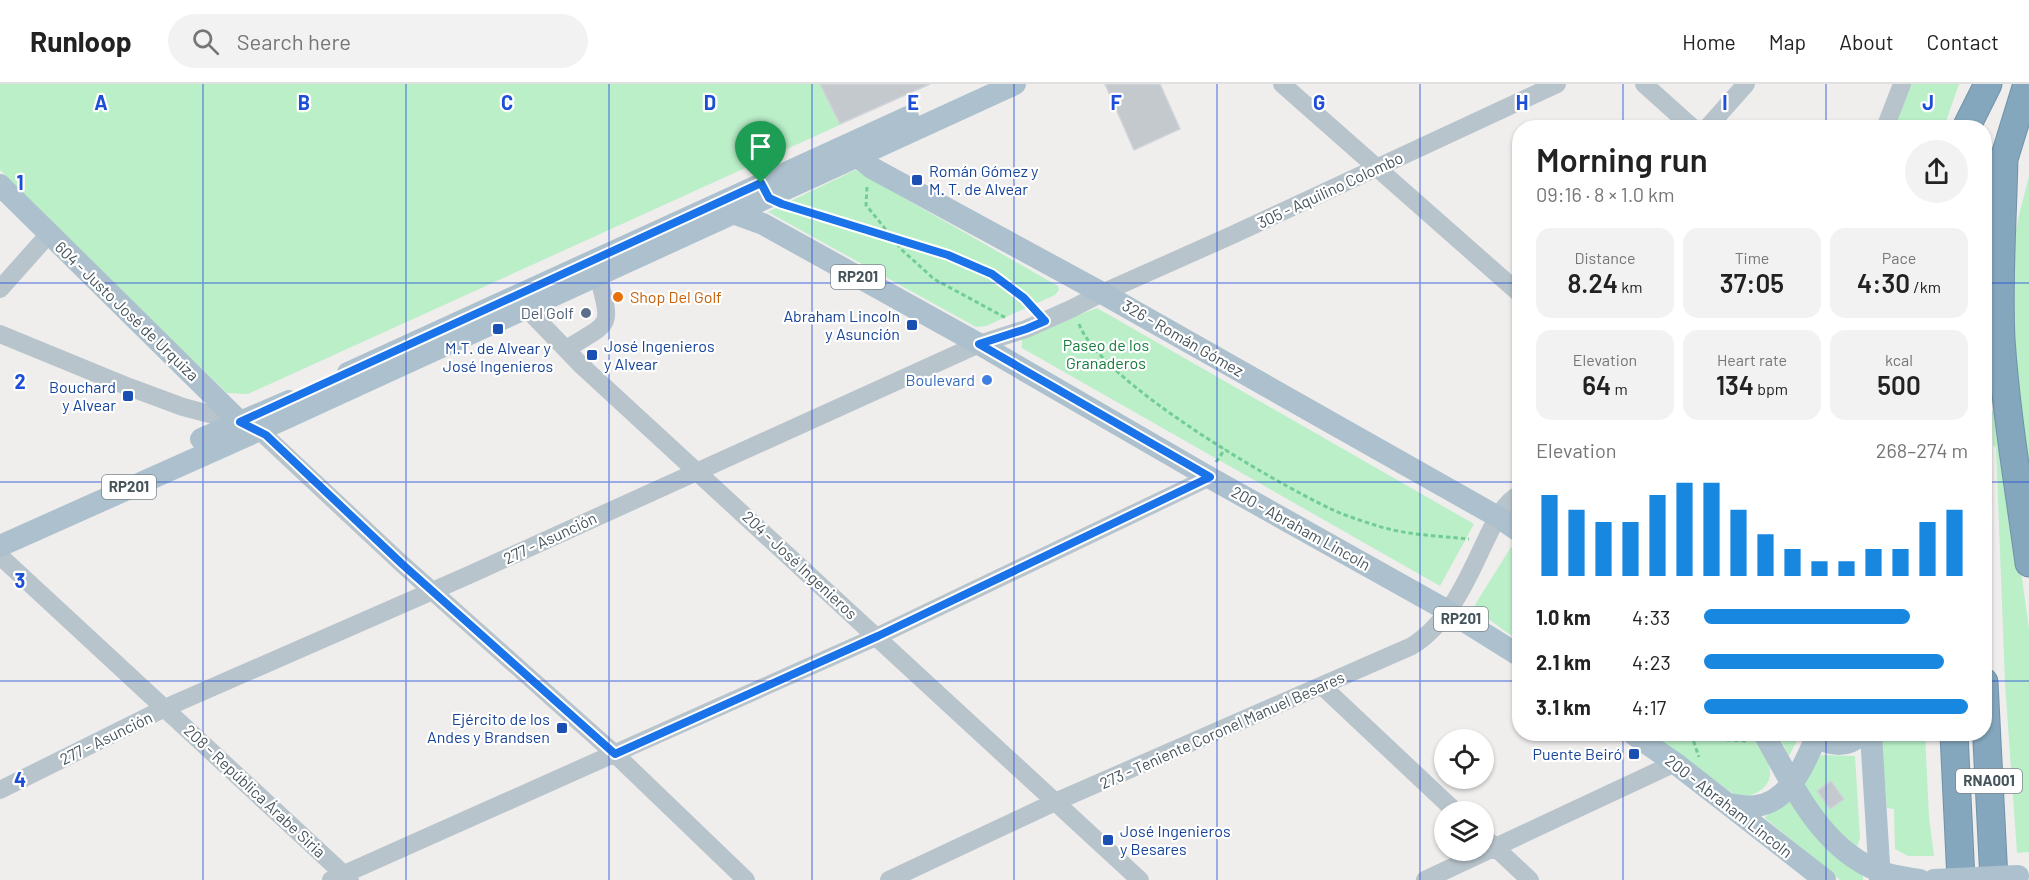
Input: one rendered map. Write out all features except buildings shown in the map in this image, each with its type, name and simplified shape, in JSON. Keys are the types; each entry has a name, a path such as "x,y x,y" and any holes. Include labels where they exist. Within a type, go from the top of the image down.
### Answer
{"highway":[{"path":"1970,120 1989,84"},
{"path":"1979,120 1989,84"},
{"path":"1992,214 2004,156 2027,84"},
{"path":"2004,156 2001,338 2007,401 2029,563"},
{"name":"RNA001","path":"1992,734 2014,877"},
{"name":"RNA001","path":"1954,741 1961,880"}],"main road":[{"path":"859,156 980,84"},
{"path":"859,156 1015,84"},
{"name":"RP201","path":"523,301 598,275 859,156"},
{"name":"RP201","path":"0,531 250,426 523,301 859,156"},
{"name":"326 - Román Gómez","path":"859,156 1512,527"},
{"name":"604 - Justo José de Urquiza","path":"0,185 250,426"},
{"name":"200 - Abraham Lincoln","path":"735,214 763,224 979,344 1448,611 1512,651"},
{"name":"RP201","path":"0,546 195,458 250,426"},
{"name":"200 - Abraham Lincoln","path":"1643,741 1675,763 1825,880"},
{"path":"1768,741 1791,784 1822,829 1880,876 1920,880"},
{"path":"1727,804 1755,807 1768,803 1791,784 1808,756 1813,741"},
{"path":"1825,741 1841,744 1852,741"},
{"path":"1871,741 1880,876"},
{"path":"1934,880 2014,877"}],"street":[{"path":"1282,84 1512,287"},
{"name":"305 - Aquilino Colombo","path":"1102,293 1557,84"},
{"path":"1644,84 1684,120"},
{"path":"1714,120 1746,84"},
{"path":"1888,120 1902,84"},
{"path":"0,289 49,234"},
{"path":"566,349 602,327 607,320 608,311 598,275"},
{"name":"277 - Asunción","path":"0,790 165,708 470,575 979,344 1026,329 1102,293"},
{"name":"204 - José Ingenieros","path":"523,301 566,349 1140,880"},
{"path":"0,334 183,407 250,426 615,754 746,880"},
{"path":"342,878 878,636 1210,477"},
{"name":"273 - Teniente Coronel Manuel Besares","path":"889,880 1055,802 1322,687 1412,645 1440,623 1498,517 1512,500"},
{"name":"208 - República Árabe Siria","path":"0,556 165,708 342,878"},
{"path":"1322,687 1444,801"},
{"path":"1494,841 1675,763"},
{"path":"1494,847 1530,880"},
{"path":"1425,880 1458,861"}],"path":[{"path":"859,156 867,183 867,205 903,251 934,279 1026,329"},
{"path":"769,198 948,255 992,274 1024,298 1045,321"},
{"path":"1073,308 1083,336 1104,359 1143,394 1263,473 1332,509 1381,527 1432,536 1486,541"}],"green space":[{"path":"0,84 930,84 248,394 227,393 58,230 0,170"},
{"path":"1907,84 1959,84 1946,120 1894,120"},
{"name":"Paseo de los Granaderos","path":"855,170 1058,286 1059,290 1055,295 986,326 976,327 768,212"},
{"path":"2029,176 2029,477 2015,376 2010,275 2012,250"},
{"name":"Paseo de los Granaderos","path":"1097,308 1474,524 1440,586 1022,348 1022,337"},
{"path":"1992,411 1999,411 2029,629 2029,852 2017,853 2005,683 1996,447 1993,446"},
{"path":"1511,547 1512,636 1473,608"},
{"path":"1659,741 1756,741 1768,762 1770,777 1761,790 1738,797"},
{"path":"1782,741 1797,741 1789,756"},
{"path":"1882,741 1925,741 1929,817 1934,856 1908,856 1895,849 1894,809 1887,808"},
{"path":"1817,755 1855,756 1860,838 1857,847 1836,829 1800,784"},
{"path":"1785,791 1820,840 1863,876 1863,880 1840,880 1765,818"}],"place":[{"name":"Román Gómez y M. T. de Alvear","path":"917,180"},
{"name":"Shop Del Golf","path":"618,297"},
{"name":"Del Golf","path":"586,313"},
{"name":"Abraham Lincoln y Asunción","path":"912,325"},
{"name":"M.T. de Alvear y José Ingenieros","path":"498,329"},
{"name":"José Ingenieros y Alvear","path":"592,355"},
{"name":"Boulevard","path":"987,380"},
{"name":"Bouchard y Alvear","path":"128,396"},
{"name":"Ejército de los Andes y Brandsen","path":"562,728"},
{"name":"Puente Beiró","path":"1634,754"},
{"name":"José Ingenieros y Besares","path":"1108,840"}],"route":[{"path":"761,183 769,198 782,204 948,255 992,274 1024,298 1045,321 979,344 1210,477 878,636 615,754 402,564 266,435 240,422 761,183"}]}
